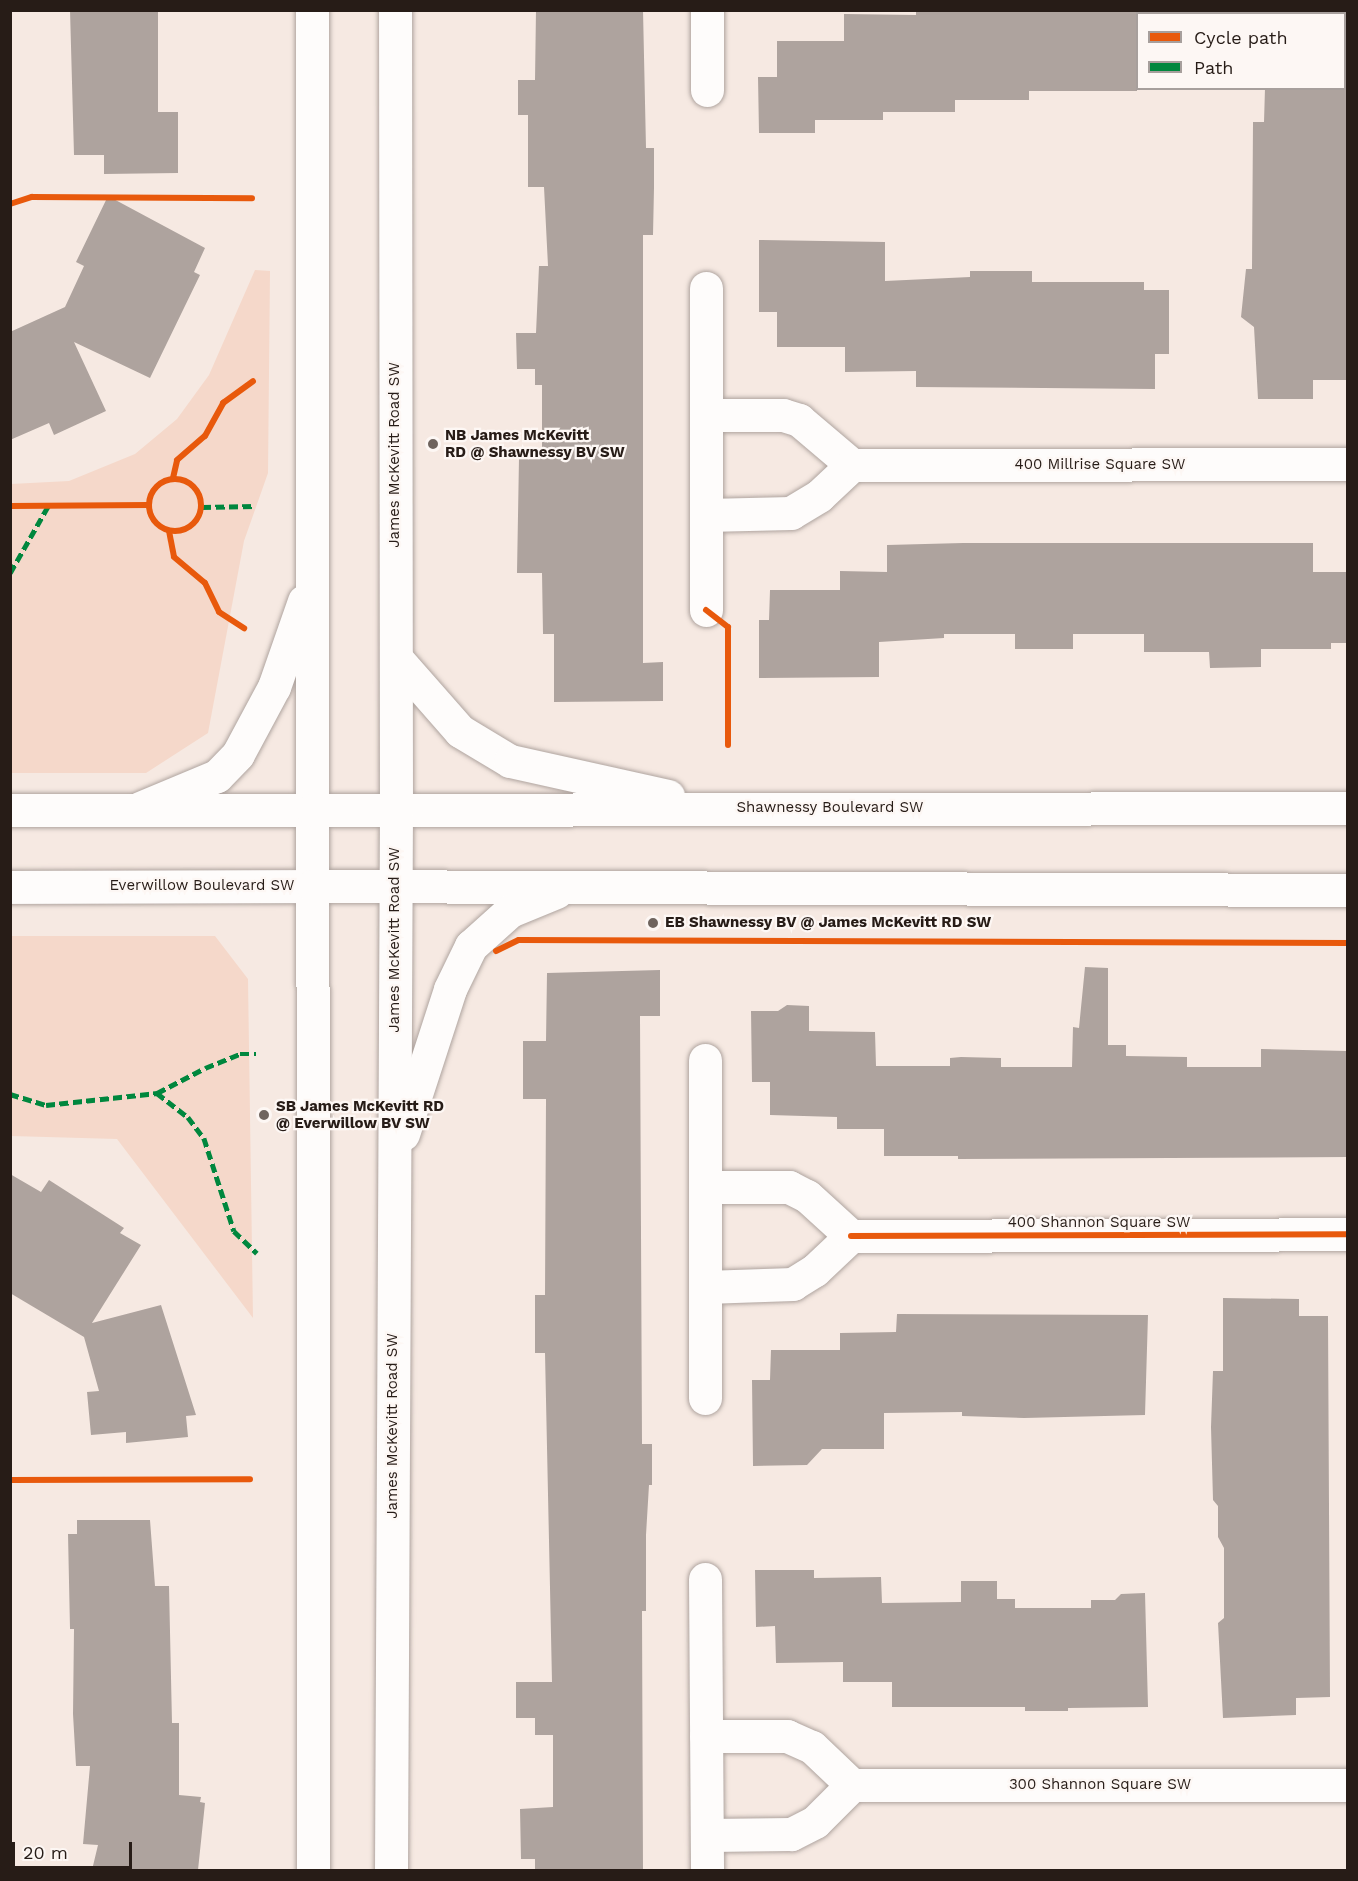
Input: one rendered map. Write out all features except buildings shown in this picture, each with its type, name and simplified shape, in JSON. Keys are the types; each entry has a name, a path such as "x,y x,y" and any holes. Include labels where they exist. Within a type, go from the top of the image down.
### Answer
{"main road":[{"path":"312,10 313,1870"},
{"name":"James McKevitt Road SW","path":"391,1870 396,811 395,10"},
{"path":"707,10 707,90"},
{"path":"706,288 706,610"},
{"path":"706,415 783,416 799,420 852,465 819,496 790,513 706,515"},
{"name":"400 Millrise Square SW","path":"852,465 1347,464"},
{"path":"140,808 217,776 238,754 274,687 313,574"},
{"path":"396,658 460,731 510,761 717,808"},
{"path":"10,810 140,808 313,810"},
{"name":"Shawnessy Boulevard SW","path":"313,810 1347,808"},
{"path":"394,886 1341,892"},
{"name":"Everwillow Boulevard SW","path":"10,887 394,886"},
{"path":"394,1161 450,989 471,946 510,911 568,887"},
{"path":"705,1060 705,1398"},
{"path":"705,1187 789,1187 807,1196 851,1236 815,1270 793,1284 705,1287"},
{"name":"400 Shannon Square SW","path":"851,1236 1347,1234"},
{"path":"705,1579 707,1870"},
{"path":"706,1736 787,1736 812,1747 852,1785 815,1822 791,1834 708,1835"},
{"name":"300 Shannon Square SW","path":"852,1785 1347,1785"}],"shaded area":[{"path":"255,270 270,271 268,473 244,541 208,733 146,773 11,773 11,484 69,481 135,454 177,419 209,375"},
{"path":"11,936 215,936 248,979 253,1318 117,1139 11,1136"}],"marked path":[{"path":"10,573 48,506"},
{"path":"202,507 255,506"},
{"path":"10,1094 46,1105 157,1093 205,1068 240,1054 256,1054"},
{"path":"157,1093 188,1117 204,1138 234,1231 257,1253"}],"cycle path":[{"path":"10,204 32,197 252,198"},
{"path":"173,478 177,460 205,436 223,403 253,381"},
{"path":"170,479 180,479 190,483 197,490 201,505 197,520 190,527 180,531 170,531 160,527 153,520 149,510 149,500 153,490 160,483 170,479"},
{"path":"10,506 149,505"},
{"path":"169,531 174,557 205,583 219,612 244,628"},
{"path":"706,610 728,627 728,745"},
{"path":"496,951 519,940 1348,943"},
{"path":"851,1236 1348,1234"},
{"path":"10,1480 250,1479"}],"place":[{"name":"NB James McKevitt RD @ Shawnessy BV SW","path":"433,444"},
{"name":"EB Shawnessy BV @ James McKevitt RD SW","path":"653,923"},
{"name":"SB James McKevitt RD @ Everwillow BV SW","path":"264,1115"}]}
